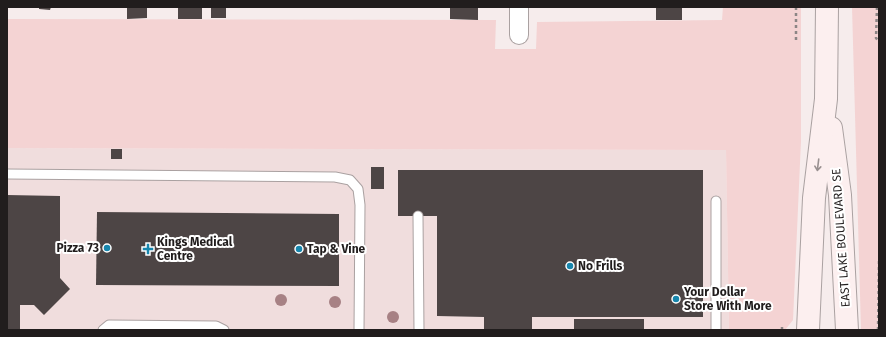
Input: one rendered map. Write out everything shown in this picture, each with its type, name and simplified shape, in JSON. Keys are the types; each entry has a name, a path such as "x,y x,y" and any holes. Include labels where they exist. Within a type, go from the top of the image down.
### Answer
{"main road":[{"name":"EAST LAKE BOULEVARD SE","path":"806,321 814,198 826,99 827,7"},
{"name":"EAST LAKE BOULEVARD SE","path":"826,99 840,195 847,330"}],"street":[{"path":"519,7 519,35"}],"lane":[{"path":"7,174 336,176 350,180 358,190 360,205 359,330"},
{"path":"716,201 716,330"},
{"path":"418,216 419,330"},
{"path":"103,330 109,325 131,325 216,326 224,330"}],"path":[{"path":"796,7 796,41"},
{"path":"877,7 876,38 879,42"},
{"path":"878,330 879,260"}],"shaded area":[{"path":"723,7 801,7 801,141 793,320 785,330 729,330 726,150 7,148 7,19 496,20 495,49 536,49 537,22 722,20"},
{"path":"852,7 879,7 879,330 861,330"},
{"path":"7,148 726,150 729,330 7,330"}],"building":[{"path":"39,7 51,7 50,10 39,9"},
{"path":"127,7 147,7 147,18 127,19"},
{"path":"178,7 202,7 202,19 178,19"},
{"path":"211,7 226,7 226,18 211,18"},
{"path":"450,7 478,7 478,20 450,19"},
{"path":"656,7 682,7 682,20 656,20"},
{"path":"111,149 122,149 122,159 111,159"},
{"path":"371,167 384,167 384,189 371,189"},
{"name":"No Frills","path":"398,170 703,170 703,317 532,317 532,329 484,329 484,317 437,316 437,216 398,216"},
{"path":"7,195 60,196 60,278 70,289 44,315 34,305 20,305 20,330 7,330"},
{"path":"97,212 339,214 339,286 96,285"},
{"path":"574,319 644,319 644,330 574,330"}],"place":[{"name":"Pizza 73","path":"107,248"},
{"name":"Kings Medical Centre","path":"148,249"},
{"name":"Tap & Vine","path":"299,249"},
{"name":"No Frills","path":"570,266"},
{"name":"Your Dollar Store With More","path":"676,299"}]}
